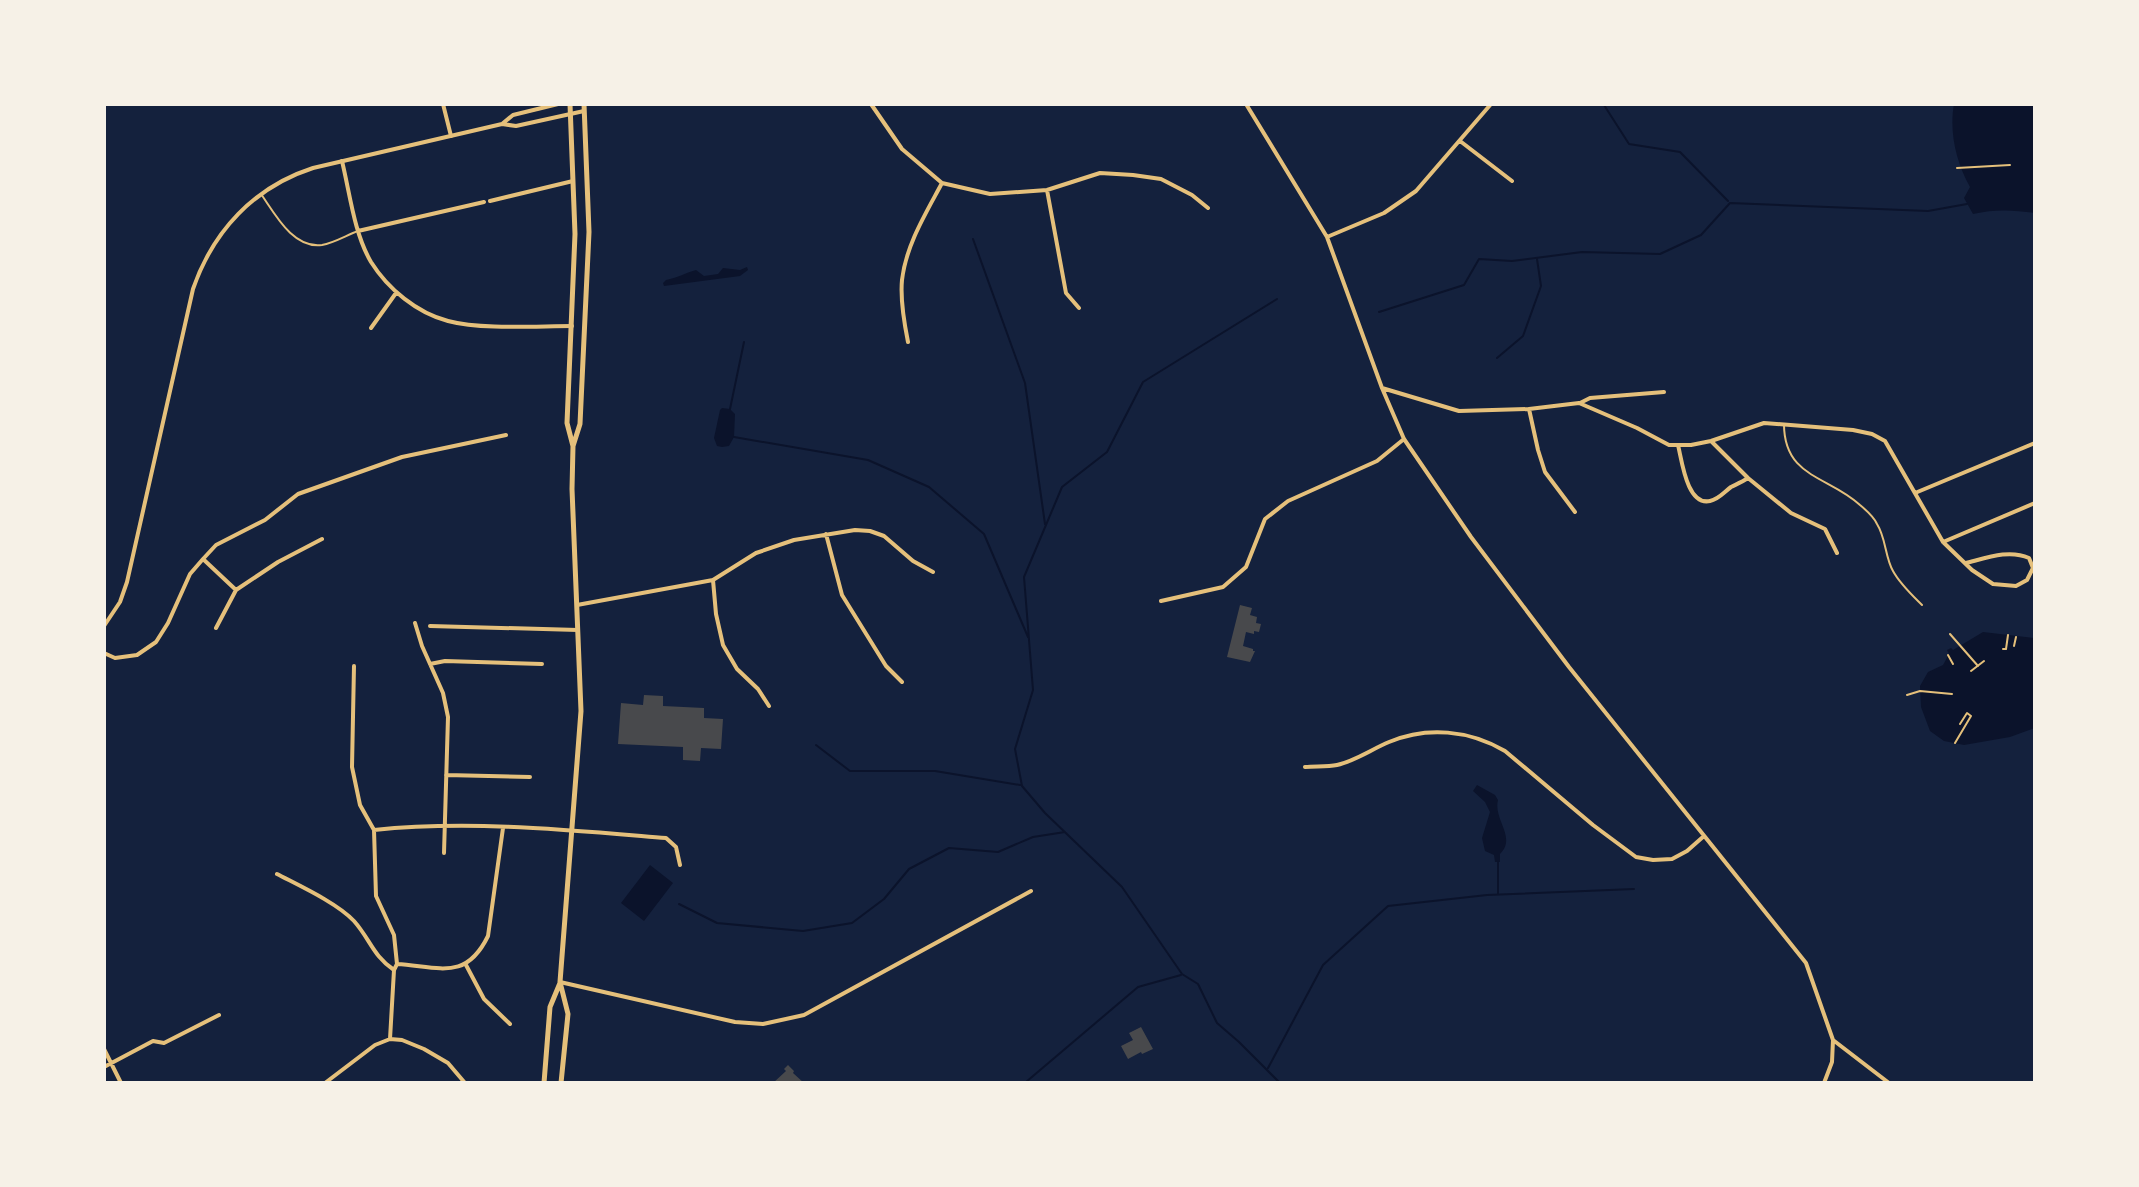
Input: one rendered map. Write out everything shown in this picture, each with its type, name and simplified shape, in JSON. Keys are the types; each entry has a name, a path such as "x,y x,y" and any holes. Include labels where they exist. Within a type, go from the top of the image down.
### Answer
{"main road":[{"path":"544,1083 550,1007 560,982 581,711 575,605 573,446 567,423 574,266 570,104"},
{"path":"573,446 580,424 588,267 584,108"},
{"path":"574,266 588,267"},
{"path":"560,982 568,1014 561,1083"}],"street":[{"path":"443,104 451,136"},
{"path":"502,124 513,115 558,104"},
{"path":"871,104 902,149 942,183 990,194 1047,190 1100,173 1133,175 1161,179 1192,195 1208,208"},
{"path":"1246,104 1327,237 1404,439 1471,537 1569,667 1806,963 1833,1040 1832,1062 1824,1083"},
{"path":"1327,237 1384,213 1416,191 1491,104"},
{"path":"104,626 120,602 127,582 184,323 198,275 221,233 240,212 261,193 299,173 502,124 516,126 570,114 584,108"},
{"path":"1460,140 1512,181"},
{"path":"342,161 358,231 370,261 396,293 447,321 478,326 572,326"},
{"path":"490,201 573,181"},
{"path":"908,342 902,280 913,239 942,183"},
{"path":"1047,190 1066,293 1079,308"},
{"path":"358,231 484,202"},
{"path":"371,328 396,293"},
{"path":"1382,388 1459,411 1529,409 1579,403 1590,398 1664,392"},
{"path":"1579,403 1669,445 1711,441 1764,423 1853,430 1875,435 1885,441 1943,542 1972,570 1993,584 2016,586 2027,580 2033,568 2029,558 2022,555 1999,555 1966,563"},
{"path":"1529,409 1545,472 1575,512"},
{"path":"104,653 115,658 137,655 156,642 190,574 216,545 265,520 298,494 402,457 506,435"},
{"path":"1161,601 1223,587 1246,567 1265,519 1276,510 1288,501 1377,461 1404,439"},
{"path":"1711,441 1748,478 1791,513 1825,529 1837,553"},
{"path":"1915,493 2035,443"},
{"path":"1678,445 1690,488 1694,496 1702,501 1720,497 1748,478"},
{"path":"1943,542 2035,503"},
{"path":"575,605 713,580 756,553 794,540 855,530 884,536 913,561 933,572"},
{"path":"826,534 842,595 886,666 902,682"},
{"path":"216,628 236,590 278,562 322,539"},
{"path":"203,559 236,590"},
{"path":"713,580 723,645 737,669 758,689 769,706"},
{"path":"415,623 443,693 448,717 444,853"},
{"path":"430,626 578,630"},
{"path":"430,664 445,661 542,664"},
{"path":"354,666 352,767 360,805 374,830 376,896 394,935 397,964 394,970 390,1039"},
{"path":"1305,767 1338,765 1388,742 1421,732 1456,733 1494,744 1505,751 1636,857 1672,859 1704,836"},
{"path":"446,775 530,777"},
{"path":"374,830 443,826 573,830 666,838 676,847 680,865"},
{"path":"397,964 451,968 466,965 480,952 488,936 503,828"},
{"path":"277,874 319,896 351,918 380,961 394,970"},
{"path":"560,982 735,1022 763,1024 804,1015 1031,891"},
{"path":"466,965 484,999 510,1024"},
{"path":"104,1067 153,1041 164,1043 219,1015"},
{"path":"325,1083 375,1045 390,1039 402,1040 432,1053 448,1063 465,1083"},
{"path":"1833,1040 1889,1083"},
{"path":"104,1049 121,1083"}],"lane":[{"path":"261,193 296,238 323,245 358,231"},
{"path":"1784,424 1785,446 1791,457 1808,474 1858,503 1877,523 1893,571 1922,605"}],"path":[{"path":"1957,168 2010,165"},
{"path":"1950,634 1978,666"},
{"path":"2003,649 2006,649 2008,635"},
{"path":"2014,646 2016,637"},
{"path":"1948,655 1953,664"},
{"path":"1971,671 1984,661"},
{"path":"1907,695 1920,691 1952,694"},
{"path":"1955,743 1971,716 1967,713 1960,724"}],"water":[{"path":"1954,104 2035,104 2035,213 2004,210 1973,214 1964,198 1970,187 1955,147 1952,125"},
{"path":"747,267 748,270 740,276 664,286 663,283 696,270 704,276 718,274 723,268 740,270"},
{"path":"722,408 730,409 735,414 734,437 729,446 722,447 717,446 714,438"},
{"path":"1983,632 2035,638 2035,728 2010,737 1964,745 1944,741 1930,731 1921,707 1920,686 1928,672 1943,665 1949,654 1947,650 1953,650"},
{"path":"1477,785 1498,800 1497,807 1506,835 1500,862 1495,862 1494,855 1485,851 1482,838 1490,812 1485,802 1473,791"},
{"path":"650,865 673,883 644,921 621,903"}],"building":[{"path":"1240,605 1252,608 1250,615 1257,617 1256,623 1261,624 1259,632 1246,632 1243,646 1255,651 1250,662 1227,657"},
{"path":"644,695 663,696 663,706 704,708 704,718 723,719 721,749 701,748 700,761 683,760 683,747 618,744 621,703 643,705"},
{"path":"1141,1027 1153,1049 1128,1059 1121,1046 1133,1040 1129,1033"},
{"path":"788,1065 793,1073 804,1083 773,1083"}],"waterway":[{"path":"1604,105 1629,144 1680,152 1728,201"},
{"path":"1379,312 1464,285 1479,259 1512,261 1582,252 1660,254 1701,235 1730,203 1928,211 1967,204"},
{"path":"973,239 1025,383 1045,524"},
{"path":"1497,358 1523,336 1541,286 1537,259"},
{"path":"1277,299 1143,382 1107,452 1062,487 1024,577 1033,690 1015,749 1022,786 1045,813 1122,887 1182,974 1198,984 1217,1023 1280,1083"},
{"path":"730,409 744,342"},
{"path":"734,437 868,460 929,487 984,534 1028,637"},
{"path":"816,745 850,771 935,771 1020,785"},
{"path":"679,904 717,923 803,931 852,923 884,899 909,869 949,848 998,852 1033,837 1065,832"},
{"path":"1498,862 1498,893"},
{"path":"1268,1068 1323,965 1388,906 1487,895 1634,889"},
{"path":"1019,1083 1026,1082 1138,987 1181,975"}]}
